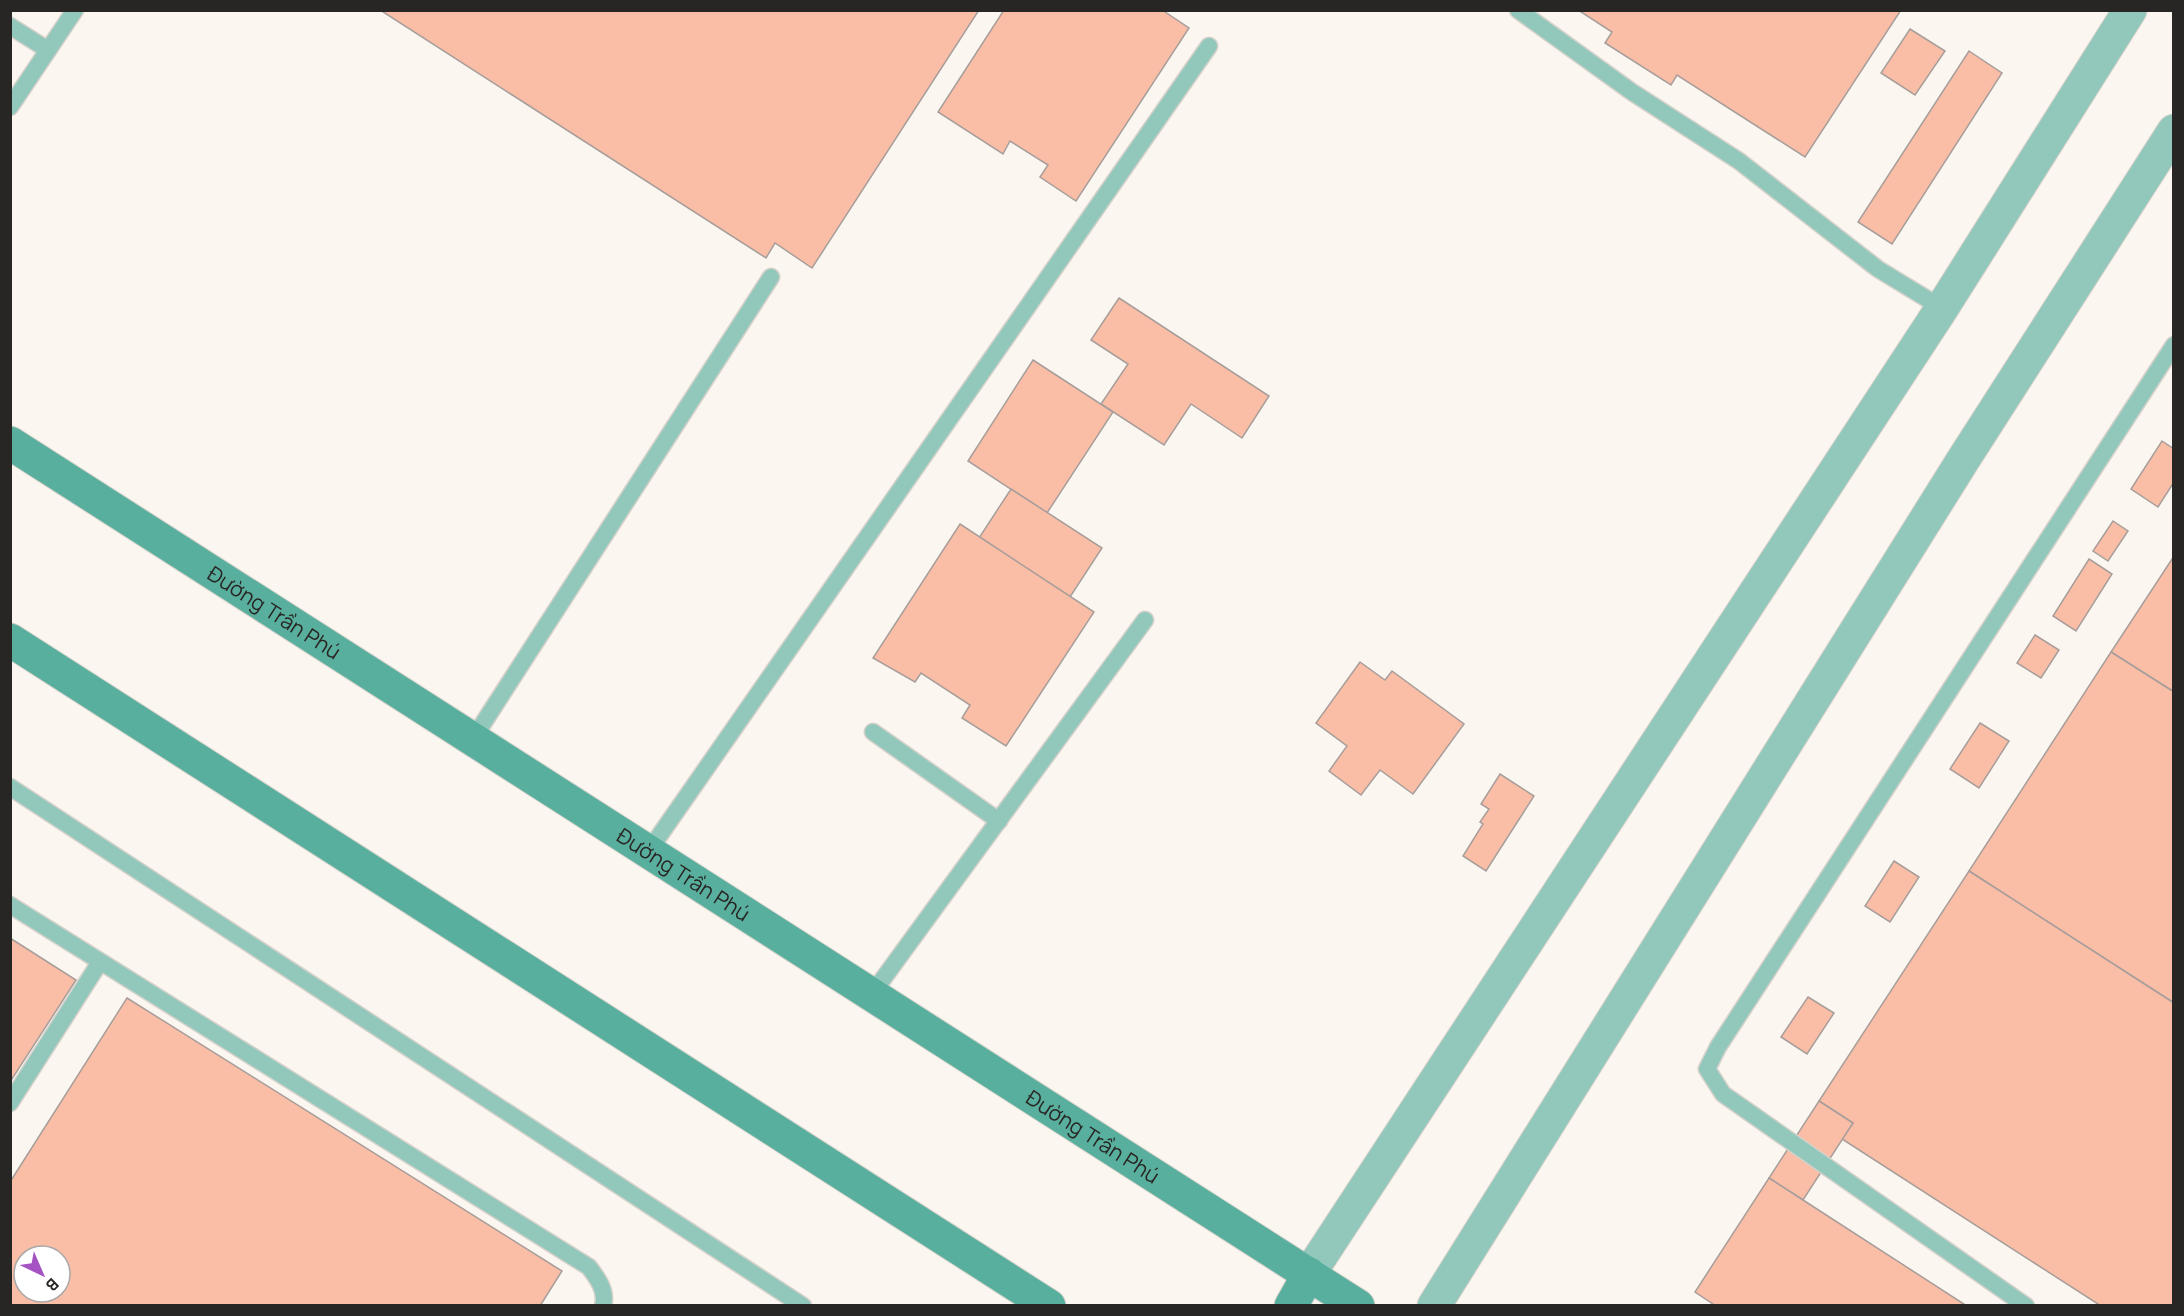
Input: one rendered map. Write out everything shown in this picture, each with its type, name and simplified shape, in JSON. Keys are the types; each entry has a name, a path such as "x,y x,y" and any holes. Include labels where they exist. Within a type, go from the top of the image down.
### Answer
{"main road":[{"name":"Đường Trần Phú","path":"10,443 1358,1305"},
{"path":"10,640 1049,1305"},
{"path":"1291,1305 1309,1274"}],"street":[{"path":"1309,1274 1942,308 2130,10"},
{"path":"1434,1305 1969,450 2174,131"}],"lane":[{"path":"10,107 75,10"},
{"path":"1518,10 1632,92 1739,161 1878,269 1942,308"},
{"path":"10,26 48,51"},
{"path":"648,852 1209,46"},
{"path":"473,739 771,278"},
{"path":"2026,1305 1723,1094 1707,1069 1725,1037 2174,345"},
{"path":"872,994 1145,620"},
{"path":"873,732 999,821"},
{"path":"10,787 803,1305"},
{"path":"10,905 589,1267 599,1281 608,1303"},
{"path":"10,1104 100,962"}],"building":[{"path":"380,10 979,10 812,268 775,243 766,258"},
{"path":"1004,10 1162,10 1189,28 1076,201 1040,177 1048,165 1010,141 1003,154 938,112"},
{"path":"1578,10 1901,10 1805,157 1677,75 1671,85 1605,43 1612,32"},
{"path":"1910,29 1945,51 1915,95 1881,73"},
{"path":"1969,51 2002,73 1892,244 1858,222"},
{"path":"1119,298 1269,396 1242,438 1191,404 1164,445 1101,404 1128,364 1091,340"},
{"path":"1033,360 1113,412 1047,513 968,461"},
{"path":"2162,441 2174,449 2174,482 2158,507 2131,489"},
{"path":"1011,489 1102,548 1070,597 979,538"},
{"path":"2113,521 2128,531 2108,561 2093,551"},
{"path":"960,524 1094,612 1006,746 962,718 970,705 921,673 915,682 873,658"},
{"path":"2174,556 2174,692 2111,652"},
{"path":"2089,559 2112,574 2076,631 2053,616"},
{"path":"2035,635 2059,650 2041,678 2017,663"},
{"path":"2111,652 2174,692 2174,1003 1969,871"},
{"path":"1360,662 1385,680 1392,671 1464,724 1413,794 1380,770 1361,795 1329,771 1347,746 1316,723"},
{"path":"1980,723 2009,741 1979,788 1950,769"},
{"path":"1500,774 1534,796 1486,871 1463,856 1483,824 1480,822 1489,809 1481,804"},
{"path":"1894,861 1919,877 1890,922 1865,906"},
{"path":"1969,871 2174,1003 2174,1306 2101,1306 1842,1139 1853,1123 1819,1101"},
{"path":"10,938 76,980 10,1082"},
{"path":"1808,997 1834,1013 1807,1054 1781,1037"},
{"path":"127,998 562,1271 540,1306 10,1306 10,1182"},
{"path":"1819,1101 1853,1123 1803,1200 1769,1178"},
{"path":"1769,1178 1967,1306 1716,1306 1695,1292"}]}
